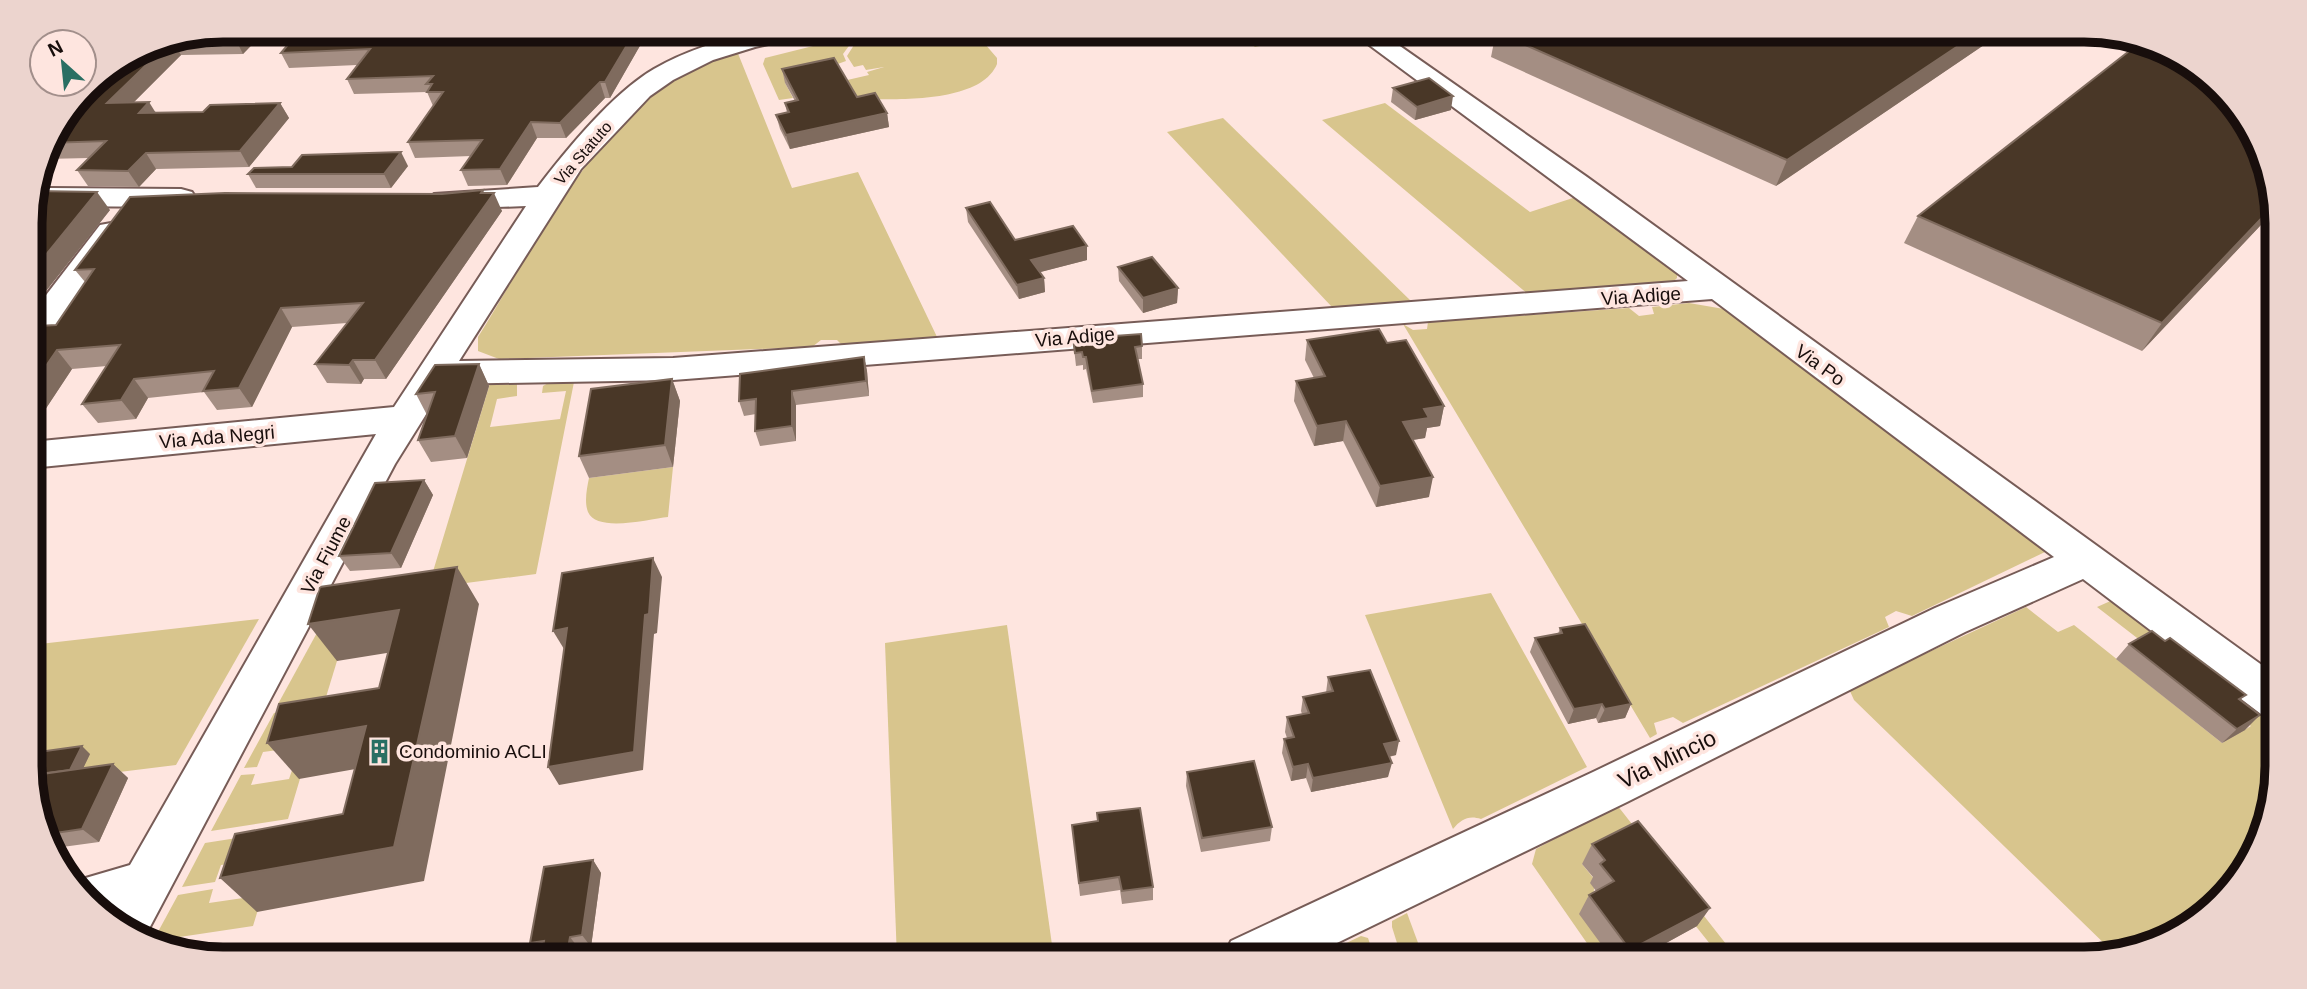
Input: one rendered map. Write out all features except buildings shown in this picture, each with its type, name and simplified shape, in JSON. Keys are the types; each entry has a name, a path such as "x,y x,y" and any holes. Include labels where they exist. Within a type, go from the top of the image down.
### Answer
{"street":[{"name":"Via Statuto","path":"420,200 547,196 571,163 641,90 664,74 682,52 747,42"},
{"name":"Via Po","path":"1378,42 1577,183 2265,692"},
{"name":"Via Fiume","path":"134,905 402,419 547,196"},
{"path":"44,197 206,198"},
{"path":"42,324 138,197"},
{"name":"Via Adige","path":"433,373 594,372 687,368 1717,289"},
{"name":"Via Ada Negri","path":"42,454 402,419"},
{"name":"Via Mincio","path":"1274,947 1610,787 1950,620 2085,561"},
{"path":"103,901 134,905"}],"shaded area":[{"path":"829,42 852,42 843,54 846,61 785,83 793,98 779,100 763,64 765,58"},
{"path":"856,42 983,42 997,58 997,64 987,77 973,87 954,93 910,99 853,99 843,81 869,75 867,72 884,67 866,70 863,65 854,67 847,56"},
{"path":"1249,42 1276,42 1255,47"},
{"path":"737,51 792,188 858,172 938,339 842,345 837,340 821,340 812,347 499,359 478,351 478,337 543,229 592,158 620,126 650,98 703,63"},
{"path":"1385,103 1530,212 1582,195 1677,268 1677,278 1673,282 1529,295 1322,120"},
{"path":"1223,118 1412,302 1332,307 1167,132"},
{"path":"1689,303 1724,309 2042,546 2045,552 1912,616 1896,611 1885,617 1889,627 1683,723 1673,717 1654,723 1657,734 1650,738 1403,324 1413,330 1427,329 1428,322 1629,308 1639,316 1654,314 1652,307"},
{"path":"550,382 574,382 536,574 428,588 490,383 517,384 517,396 497,399 490,427 560,419 566,391 542,393 543,386"},
{"path":"673,467 668,517 612,523 593,518 588,512 586,499 589,478"},
{"path":"1491,593 1587,767 1481,819 1466,819 1453,829 1365,615"},
{"path":"2115,599 2265,711 2265,778 2262,801 2251,835 2228,876 2212,894 2185,916 2142,937 2106,946 1854,700 1849,689 2026,607 2058,632 2074,625 2222,743 2251,726 2097,607"},
{"path":"259,619 176,765 79,777 42,765 42,644"},
{"path":"348,625 326,697 278,704 319,629"},
{"path":"1007,625 1052,947 897,947 885,643"},
{"path":"322,705 288,819 211,831 241,775 255,774 251,785 289,779 300,747 263,752 257,767 244,768 274,713"},
{"path":"1617,805 1728,947 1712,947 1628,841 1582,864 1595,880 1592,907 1607,947 1590,947 1532,864 1536,849"},
{"path":"282,831 253,926 169,939 157,934 178,895 213,889 209,903 250,897 262,859 221,865 215,882 182,887 205,843"},
{"path":"1407,913 1420,947 1398,947 1392,921"},
{"path":"1361,936 1368,938 1371,947 1338,947"}],"place":[{"name":"Condominio ACLI","path":"379,751"}]}
